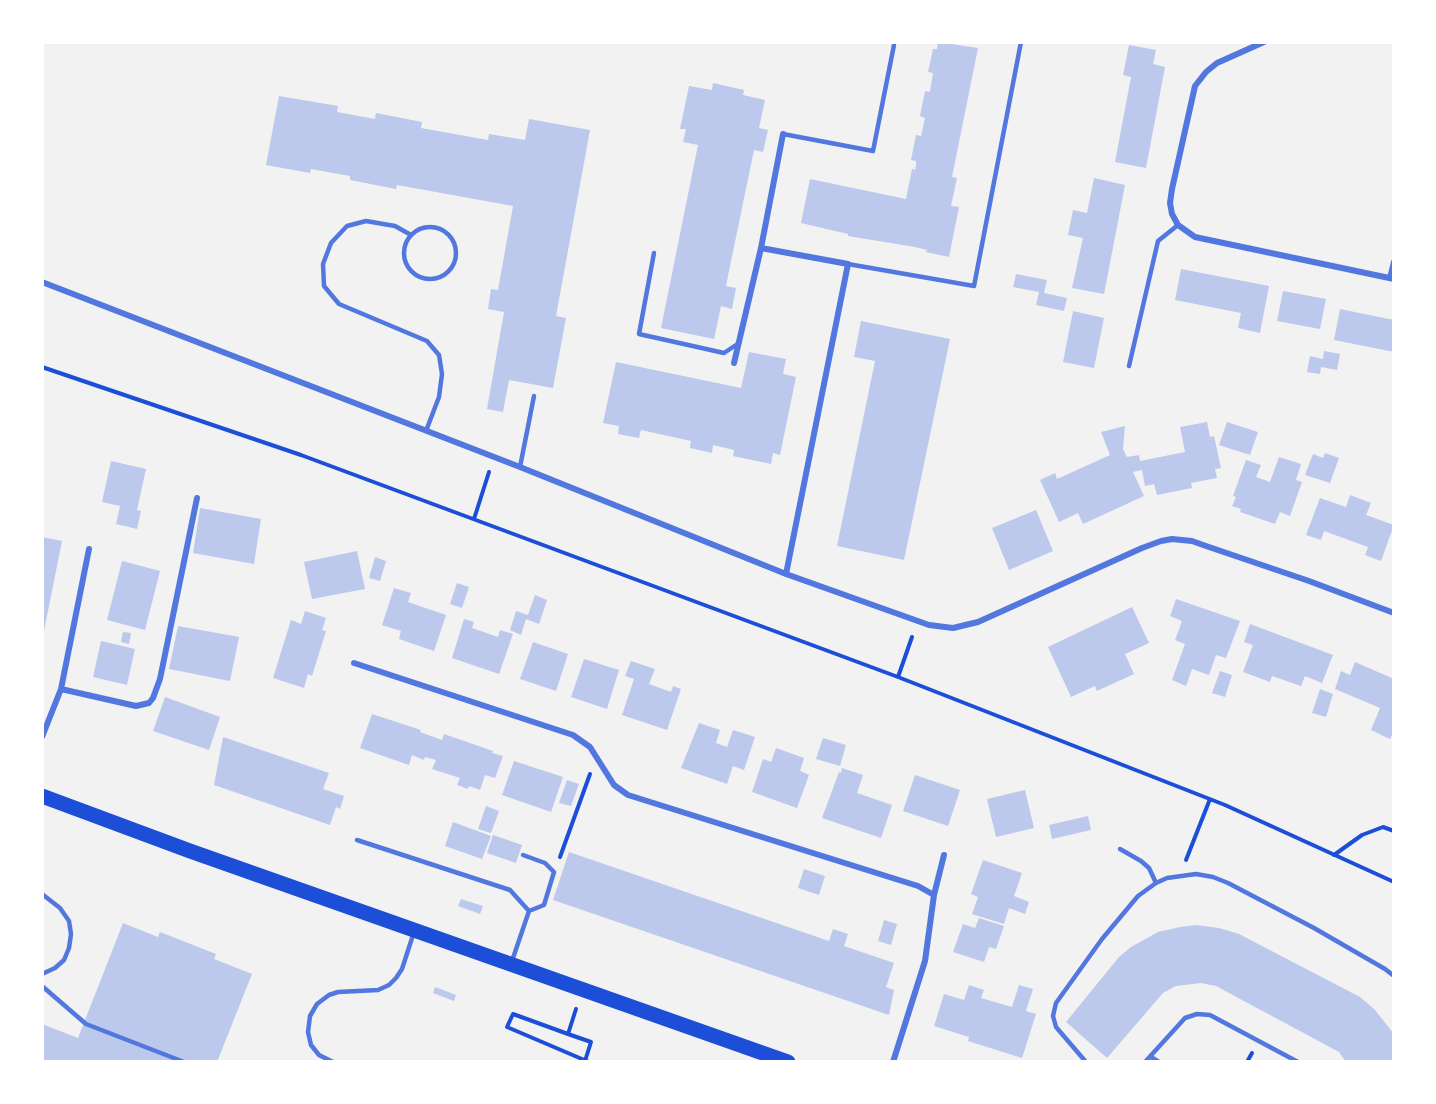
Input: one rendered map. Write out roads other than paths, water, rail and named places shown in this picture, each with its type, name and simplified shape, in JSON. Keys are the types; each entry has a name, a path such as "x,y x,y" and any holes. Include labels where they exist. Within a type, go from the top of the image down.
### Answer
{"main road":[{"path":"42,796 190,851 788,1062"}],"street":[{"path":"1264,42 1217,63 1195,86 1170,203 1172,214 1179,225 1195,237 1392,278 1394,262"},
{"path":"734,363 761,248 783,134"},
{"path":"761,248 848,264 786,574"},
{"path":"42,282 520,467 786,574 917,622 941,628 967,626 1142,548 1161,541 1180,539 1309,580 1394,613"},
{"path":"61,689 136,706 149,703 153,698 160,679 197,498"},
{"path":"42,737 61,689 90,549"},
{"path":"354,663 573,735 583,740 614,785 628,795 918,886 934,895"},
{"path":"894,1062 924,961 934,895 944,855"}],"lane":[{"path":"848,264 974,286 1021,42"},
{"path":"783,134 873,151 894,45"},
{"path":"411,235 395,226 376,223 366,222 347,226 332,243 327,253 323,264 324,286 339,304 427,341 439,355 442,374 440,397 426,431"},
{"path":"1128,366 1158,241 1179,225"},
{"path":"429,227 440,229 448,234 454,243 456,253 455,263 449,272 441,278 431,280 412,273 406,264 404,254 405,244 411,235 419,229 429,227"},
{"path":"654,253 639,334 724,352 739,342"},
{"path":"520,467 534,396"},
{"path":"357,840 510,890 529,911"},
{"path":"1120,849 1149,868 1156,883"},
{"path":"511,963 529,911 544,905 554,872 545,863 523,855"},
{"path":"1086,1062 1056,1027 1053,1016 1056,1003 1102,939 1138,896 1156,883 1180,875 1213,877 1228,883 1314,928 1394,976"},
{"path":"42,894 60,908 69,921 71,934 64,960 55,968 42,974"},
{"path":"333,1062 319,1055 311,1045 308,1032 310,1016 317,1004 329,994 378,990 389,985 402,969 415,929"},
{"path":"42,986 86,1024 184,1062"},
{"path":"1145,1062 1185,1018 1197,1014 1210,1015 1228,1023 1298,1062"},
{"path":"1150,1058 1159,1062"}]}
